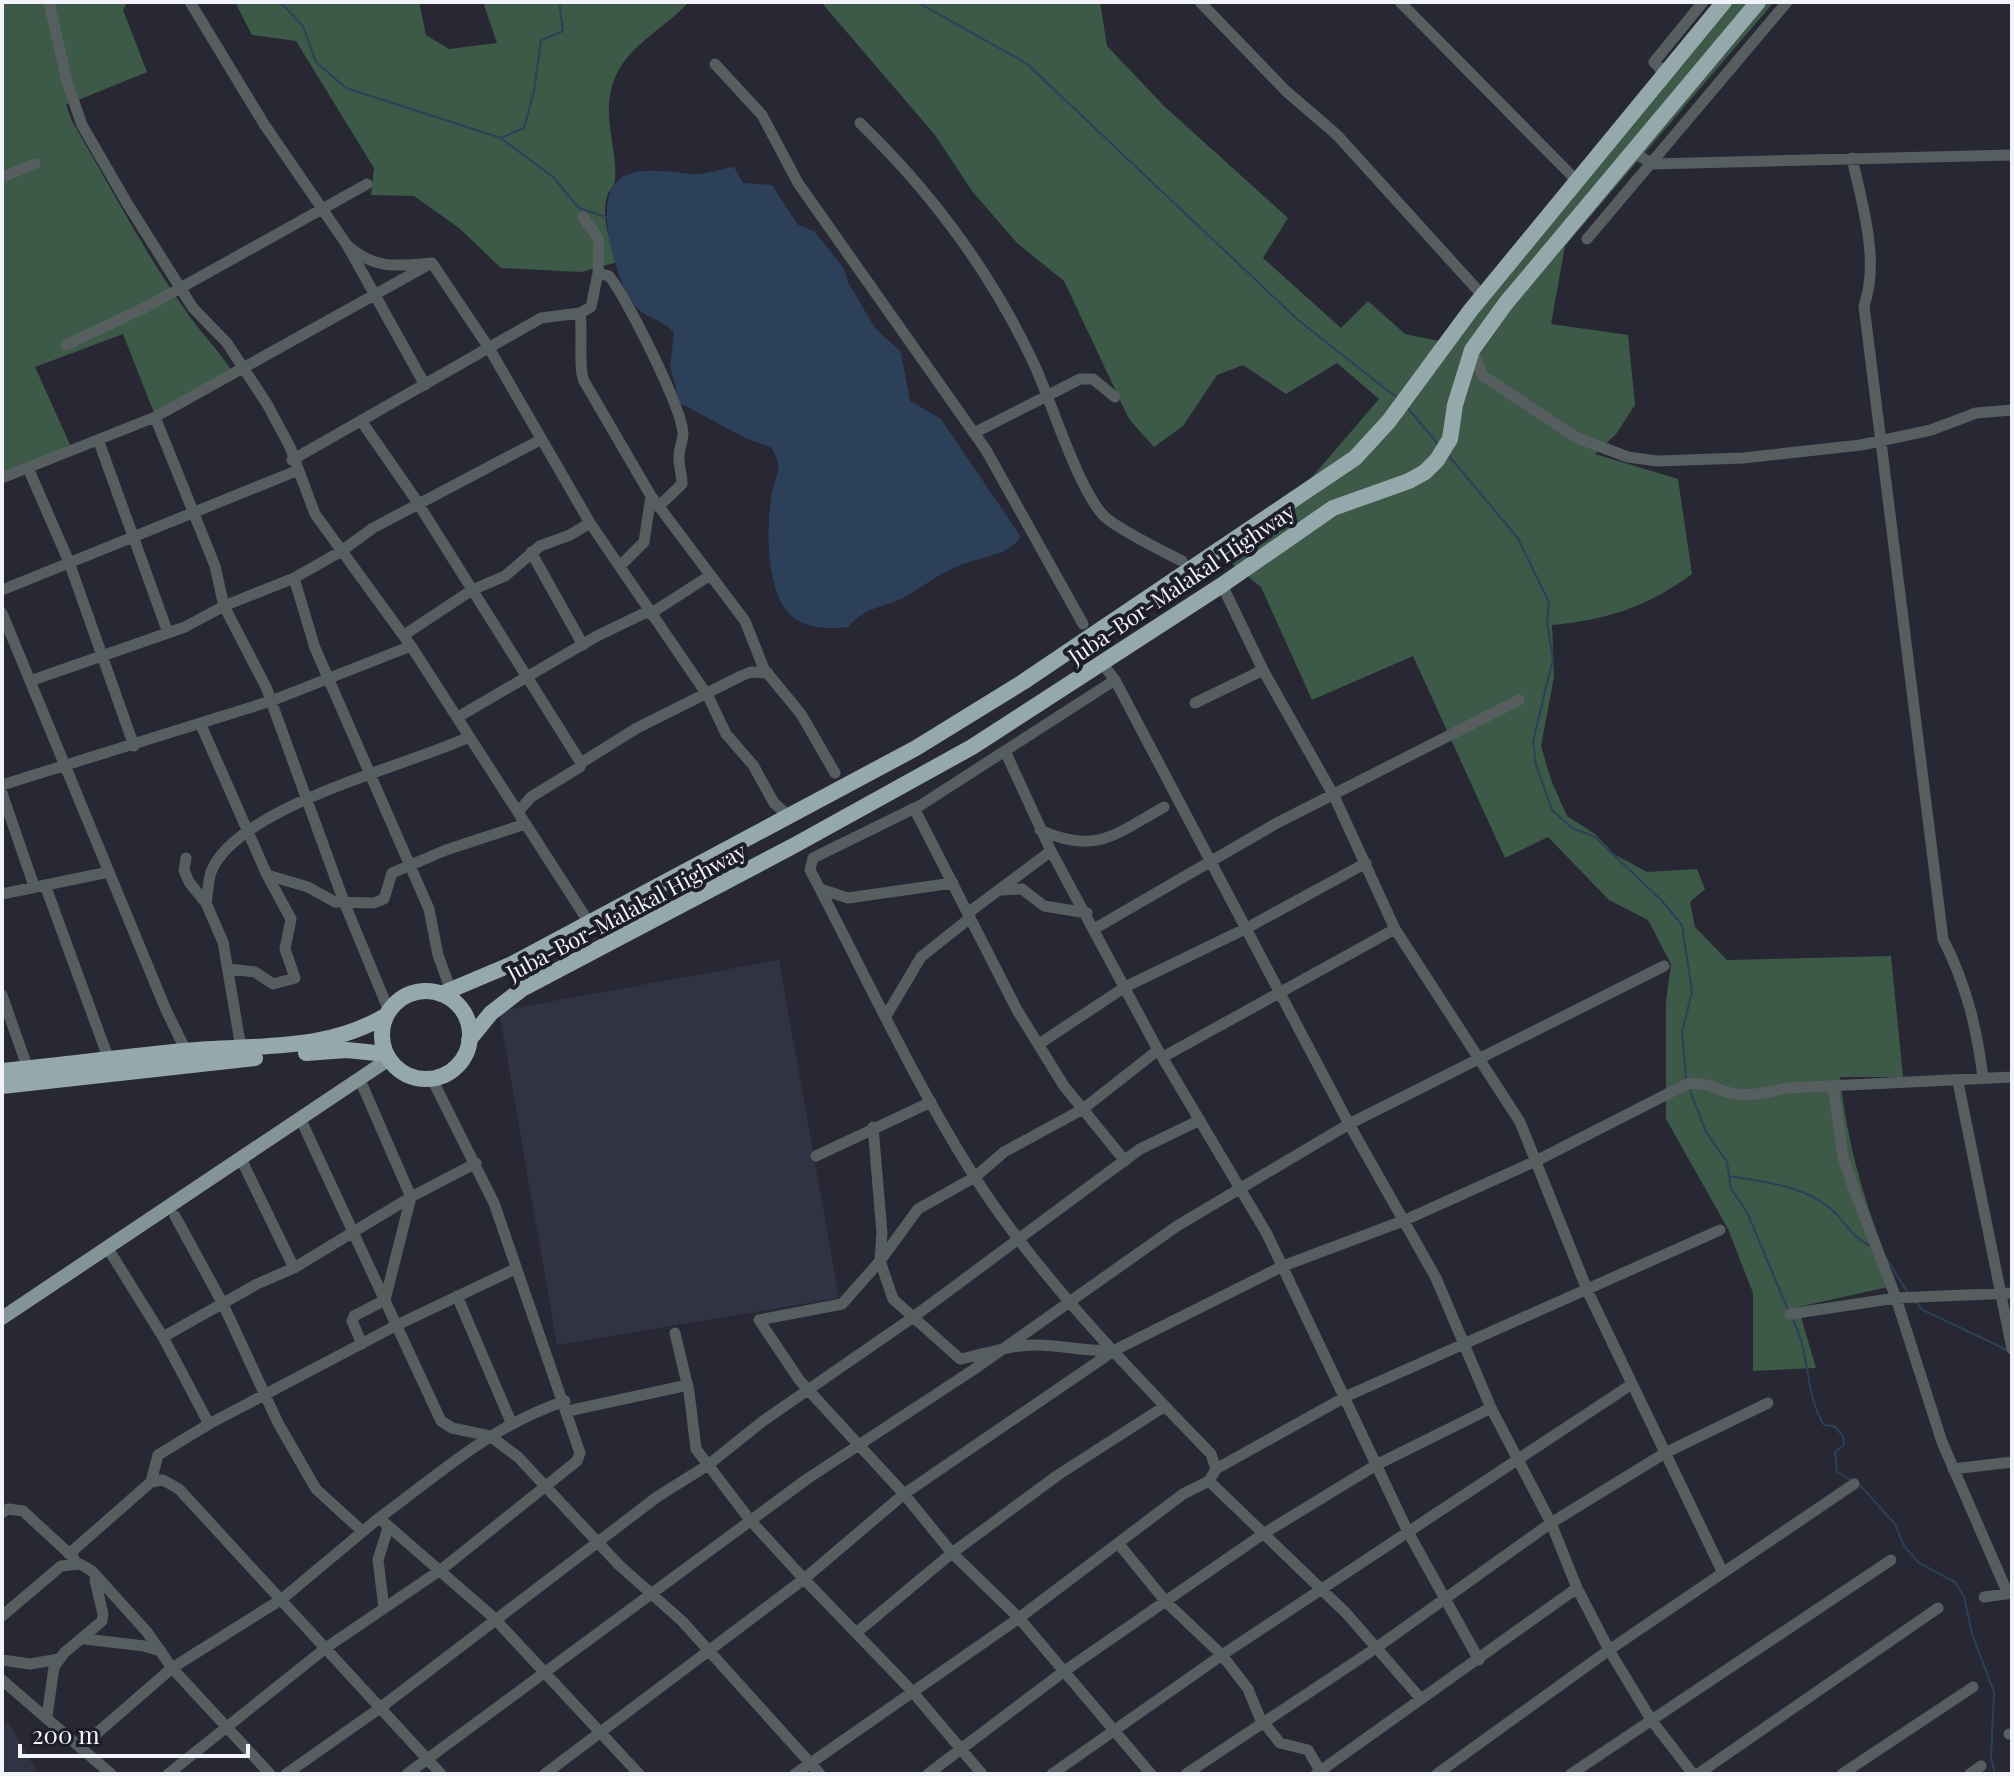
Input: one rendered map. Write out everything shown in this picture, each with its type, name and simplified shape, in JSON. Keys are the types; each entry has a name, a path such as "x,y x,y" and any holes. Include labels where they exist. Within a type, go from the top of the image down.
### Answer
{"highway":[{"name":"Juba-Bor-Malakal Highway","path":"2,1071 186,1051 322,1041 347,1035 387,1013 411,994 446,993 512,964 916,748 1023,682 1355,458 1416,388 1483,296 1724,2"},
{"name":"Juba-Bor-Malakal Highway","path":"432,1079 460,1062 469,1040 491,1013 522,989 880,800 972,747 1222,585 1333,508 1409,481 1437,460 1450,439 1455,405 1472,350 1506,303 1758,2"},
{"path":"446,993 463,1012 469,1040"},
{"path":"387,1013 382,1036 387,1056 403,1072 432,1079"},
{"path":"2,1086 282,1055 347,1050 387,1056"}],"main road":[{"path":"2,1318 360,1080 387,1056"}],"street":[{"path":"49,2 67,82 82,125 180,287 244,368 284,436 315,514 404,635 588,921"},
{"path":"190,2 264,124 347,245 425,385"},
{"path":"1200,2 1286,91 1337,135 1483,296"},
{"path":"1400,2 1576,180"},
{"path":"1664,73 1654,62 1703,2"},
{"path":"1587,239 1787,2"},
{"path":"715,64 762,115 798,183 974,433 1027,518 1083,624"},
{"path":"860,123 924,189 983,267 1017,329 1101,512 1182,561"},
{"path":"1633,152 1653,164 2012,155"},
{"path":"1852,158 1867,234 1871,280 1864,306 1943,939 1959,970 1978,1030 1983,1078"},
{"path":"2,177 35,164"},
{"path":"66,345 325,210 367,184"},
{"path":"2,590 133,538 294,465 541,318 580,313 593,303 598,273 599,240 583,217"},
{"path":"347,245 367,262 399,266 432,263"},
{"path":"2,478 99,442 155,417 432,263"},
{"path":"432,263 489,348 590,523 708,696 726,734 753,765 774,803 790,817"},
{"path":"598,273 609,276 616,284 667,380 683,434 679,459 682,484 655,502 644,542 620,566"},
{"path":"580,313 584,337 581,375 655,502 745,621 768,673 801,714 835,773"},
{"path":"1472,350 1482,375 1577,438 1628,457 1657,461 1743,458 1880,441 1931,430 1976,413 2012,410"},
{"path":"974,433 1084,378 1097,382 1115,397"},
{"path":"155,417 215,566 224,606 271,701 289,754 310,799 344,902 387,1013"},
{"path":"362,422 581,763"},
{"path":"30,681 168,633 294,578 340,552 373,528 540,440"},
{"path":"99,442 168,633"},
{"path":"28,468 69,562 134,746"},
{"path":"404,635 472,590 505,576 531,552 590,523"},
{"path":"531,552 583,645"},
{"path":"458,717 583,645 650,612 709,576"},
{"path":"294,578 329,681 429,909 446,993"},
{"path":"1222,585 1263,670 1334,796 1395,929 1445,1011 1479,1057 1520,1122 1538,1160 1588,1292 1723,1573"},
{"path":"2,613 166,1010 186,1051"},
{"path":"2,785 201,725 329,681 411,646"},
{"path":"1102,663 1115,680 1349,1124 1436,1278 1466,1342 1491,1408 1551,1523 1577,1588 1609,1650 1652,1721 1696,1774 1938,1608"},
{"path":"1195,703 1263,670"},
{"path":"518,812 531,797 637,728 708,696 751,672 768,673"},
{"path":"1115,680 914,808 813,858 810,870 931,1102 975,1177 1019,1238 1115,1350 1211,1454 1216,1469"},
{"path":"1094,929 1209,861 1471,722 1519,700"},
{"path":"201,725 222,779 291,919 285,949 295,978 273,984 255,972 229,969"},
{"path":"206,903 210,873 234,841 310,799 369,774 427,756 469,737"},
{"path":"1005,751 1040,830 1160,1054 1283,1266 1347,1396 1408,1532 1479,1660"},
{"path":"2,793 109,1060"},
{"path":"1040,830 1067,842 1083,844 1124,830 1164,807"},
{"path":"914,808 1017,1010 1083,1109 1125,1161"},
{"path":"267,875 279,876 335,902 374,903 384,899 392,873 525,824"},
{"path":"886,1016 921,957 997,891 1051,851"},
{"path":"186,858 184,870 189,882 206,903 223,942 241,1048"},
{"path":"1039,1044 1125,987 1245,929 1366,863"},
{"path":"2,894 109,872"},
{"path":"820,889 848,898 953,883"},
{"path":"997,891 1022,889 1044,906 1087,913"},
{"path":"1151,1774 1019,1618 952,1553 904,1494 856,1446 807,1389 759,1320 842,1304 880,1261 918,1209 975,1177 1004,1152 1083,1109 1160,1054 1395,929"},
{"path":"407,1774 546,1675 750,1520 1239,1187 1349,1124 1664,966"},
{"path":"2,995 28,1069"},
{"path":"545,1774 599,1731 715,1649 904,1494 1115,1350 1283,1266 1403,1221 1538,1160 1687,1084 1704,1082 1734,1094 2012,1077"},
{"path":"168,1774 327,1647 442,1569 577,1461 580,1453 566,1406 494,1203 432,1079"},
{"path":"360,1080 411,1197 385,1300 354,1316 352,1321 362,1344"},
{"path":"1958,1082 2006,1293 2012,1349"},
{"path":"1833,1086 1843,1156 1896,1298 1953,1469 2010,1594 1984,1597"},
{"path":"816,1156 931,1102"},
{"path":"300,1118 441,1421 452,1428 490,1436 518,1457 544,1489 619,1565 652,1592 820,1774"},
{"path":"286,1774 380,1708 597,1541 708,1465 807,1389 912,1318 1125,1161 1159,1138 1200,1120"},
{"path":"873,1127 882,1233 880,1261 893,1299 912,1318 960,1359 1005,1347 1039,1345 1085,1352 1115,1350"},
{"path":"241,1159 294,1268"},
{"path":"163,1337 294,1268 411,1197 476,1163"},
{"path":"175,1216 223,1304 278,1423 316,1489 362,1531"},
{"path":"795,1774 911,1690 1019,1618 1183,1494 1209,1481 1216,1469 1347,1396 1466,1342 1588,1292 1720,1230"},
{"path":"107,1247 163,1337 209,1424"},
{"path":"151,1482 158,1455 209,1424 268,1396 397,1325 515,1269"},
{"path":"1790,1314 1896,1298 2006,1293"},
{"path":"457,1296 511,1422"},
{"path":"675,1333 688,1385 696,1449 750,1520 911,1690 982,1774"},
{"path":"1052,1774 1222,1655 1632,1384"},
{"path":"81,1747 172,1668 282,1599 362,1531 384,1523 511,1422 566,1406 688,1385"},
{"path":"1186,1774 1376,1648 1551,1523 1665,1453 1768,1403"},
{"path":"856,1633 952,1553 1088,1454 1165,1406"},
{"path":"928,1774 1063,1672 1263,1534 1376,1465 1491,1408"},
{"path":"1953,1469 2012,1462"},
{"path":"69,1554 151,1482 163,1480 179,1489 204,1521 327,1647 441,1774"},
{"path":"1209,1481 1376,1648 1421,1699"},
{"path":"1437,1774 1609,1650 1854,1484"},
{"path":"2,1513 8,1509 23,1511 80,1564 92,1571 172,1668 270,1774"},
{"path":"384,1523 442,1569 639,1774"},
{"path":"384,1523 378,1560 384,1608"},
{"path":"1118,1543 1166,1602 1222,1655 1248,1689 1263,1723 1280,1743 1308,1750 1319,1773 1577,1588"},
{"path":"1571,1774 1891,1560"},
{"path":"2,1616 61,1566 80,1564"},
{"path":"2,1660 30,1664 59,1659 98,1627 103,1614 92,1571"},
{"path":"85,1639 161,1651"},
{"path":"47,1716 47,1694 59,1659"},
{"path":"2,1680 111,1774"},
{"path":"1842,1774 1973,1687"},
{"path":"1970,1774 1981,1766"}],"shaded area":[{"path":"734,167 743,183 772,185 798,225 814,231 843,267 849,284 875,328 901,352 910,401 941,419 1021,537 1001,552 939,575 907,596 870,611 848,627 827,628 806,624 784,608 773,577 769,541 770,507 778,461 771,447 747,439 680,403 670,366 674,333 643,313 631,301 620,278 611,246 607,209 610,193 617,182 627,175 640,171 696,174"},
{"path":"779,960 839,1298 557,1345 499,1011"},
{"path":"8,1721 38,1774 2,1774 2,1725"}],"green space":[{"path":"2,2 127,2 123,10 147,72 66,105 72,121 155,264 233,373 154,413 123,334 35,367 72,449 2,481"},
{"path":"235,2 419,2 426,35 449,49 497,43 483,2 689,2 636,48 616,75 611,92 609,120 615,180 607,196 605,213 609,239 618,262 581,272 501,268 459,228 414,196 371,195 374,168 296,41 252,35"},
{"path":"821,2 1100,2 1107,46 1164,106 1288,218 1263,258 1341,328 1368,301 1405,334 1439,341 1510,250 1717,2 1774,2 1565,246 1551,324 1628,335 1635,405 1616,434 1595,454 1678,479 1692,574 1659,595 1626,610 1591,620 1552,625 1554,677 1541,746 1551,780 1567,816 1595,834 1614,854 1647,872 1697,869 1705,889 1690,902 1695,927 1727,960 1891,956 1903,1077 1840,1077 1848,1132 1861,1183 1897,1285 1798,1307 1816,1368 1753,1371 1753,1293 1728,1229 1666,1119 1666,1002 1671,964 1648,920 1609,900 1548,837 1505,858 1413,656 1312,700 1261,587 1215,550 1307,483 1379,399 1337,363 1286,394 1243,365 1217,375 1183,426 1154,447 1129,419 1064,281 1017,243 972,191 935,135"}],"waterway":[{"path":"280,2 303,26 316,62 346,88 501,138 524,128 534,91 541,40 563,31 559,2"},
{"path":"917,2 1026,63 1298,320 1396,397"},
{"path":"502,139 553,177 579,208 606,217"},
{"path":"1406,406 1438,444"},
{"path":"1448,455 1517,537 1549,602 1547,622 1553,659 1533,741 1536,765 1552,810 1572,828 1595,837 1662,901 1682,925 1692,992 1682,1032 1686,1078"},
{"path":"1689,1088 1706,1132 1727,1162 1731,1189 1747,1212 1788,1310"},
{"path":"1729,1176 1783,1186 1808,1195 1831,1209 1853,1234 1872,1247"},
{"path":"1886,1258 1908,1293"},
{"path":"1915,1301 1923,1310 2007,1350"},
{"path":"1793,1320 1803,1346 1818,1413 1824,1425 1834,1426 1843,1436 1844,1445 1835,1452 1837,1472 1852,1481"},
{"path":"1858,1483 1895,1524 1904,1546 1919,1563 1955,1582 1964,1597 1972,1634 1994,1692 1991,1758 1995,1774"}]}
